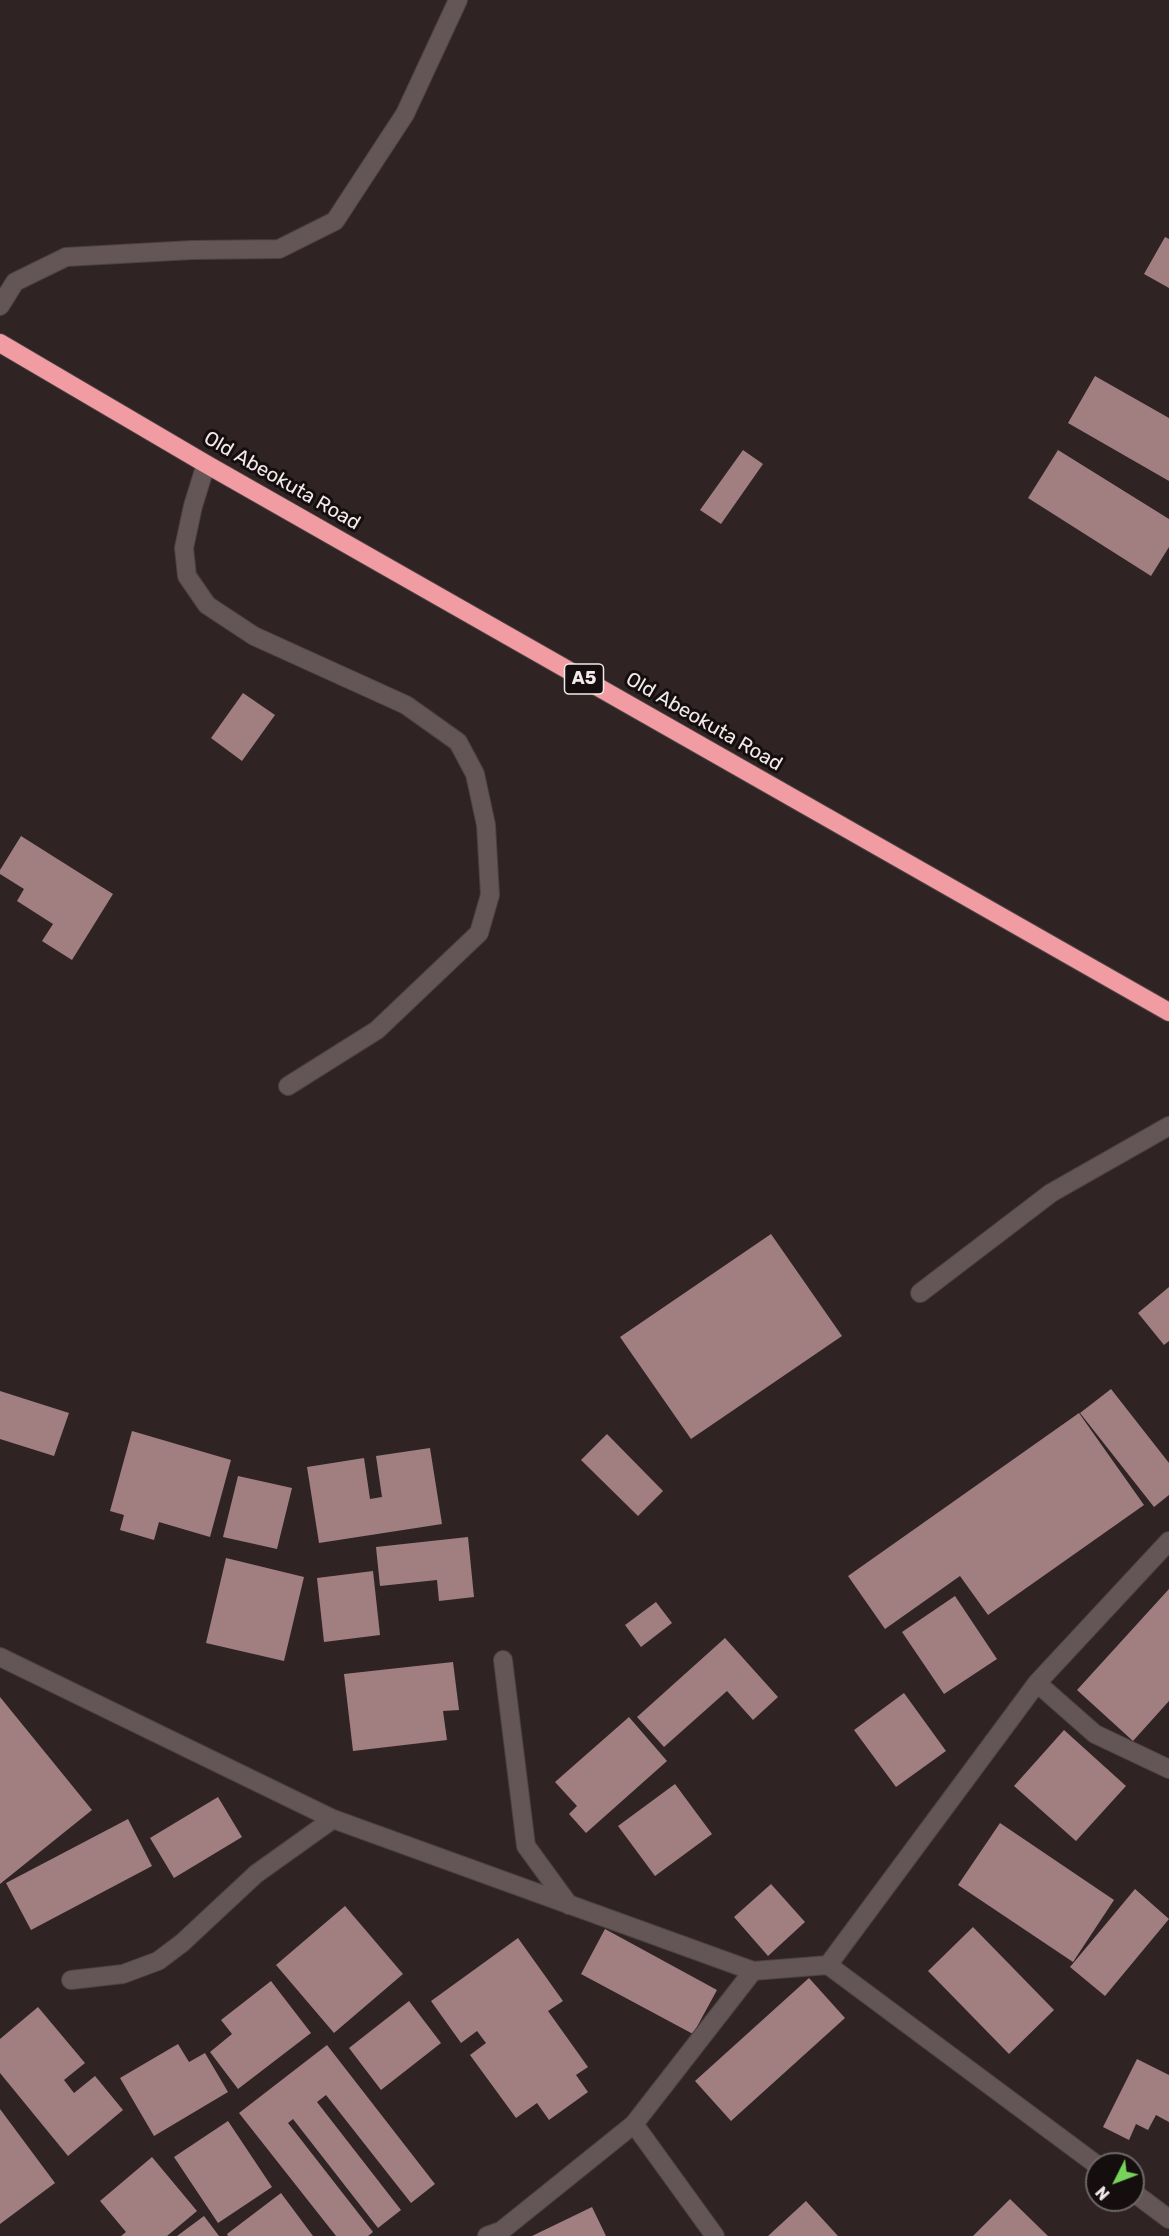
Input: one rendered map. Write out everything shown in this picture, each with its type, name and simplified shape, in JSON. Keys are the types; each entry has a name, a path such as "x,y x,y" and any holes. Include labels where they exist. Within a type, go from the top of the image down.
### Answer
{"highway":[{"name":"Old Abeokuta Road","path":"0,343 206,464 1169,1012"}],"street":[{"path":"0,306 15,282 66,257 192,250 279,249 335,221 405,114 458,0"},
{"path":"206,464 193,506 184,548 187,576 207,605 254,636 406,705 458,742 475,774 486,825 490,895 479,933 376,1030 288,1086"},
{"path":"921,1293 1051,1192 1169,1126"},
{"path":"828,1965 1037,1683 1169,1541"},
{"path":"0,1657 333,1819 753,1971 828,1965 1085,2156"},
{"path":"503,1660 526,1846 569,1905"},
{"path":"1037,1683 1095,1734 1169,1769"},
{"path":"71,1980 123,1974 158,1961 182,1943 256,1874 333,1819"},
{"path":"487,2236 501,2231 634,2124 753,1971"},
{"path":"634,2124 715,2236"},
{"path":"1145,2201 1169,2219"}],"building":[{"path":"1165,237 1169,239 1169,288 1144,274"},
{"path":"1095,376 1169,418 1169,481 1068,423"},
{"path":"743,450 763,464 721,524 700,510"},
{"path":"1058,450 1169,519 1169,547 1151,576 1028,498"},
{"path":"243,693 275,715 242,761 211,738"},
{"path":"21,836 113,894 72,960 42,941 53,924 17,901 24,889 0,874 0,870"},
{"path":"771,1234 842,1336 691,1439 620,1337"},
{"path":"1169,1287 1169,1341 1164,1345 1138,1313"},
{"path":"1111,1389 1169,1463 1169,1495 1154,1507 1080,1413"},
{"path":"0,1391 69,1413 54,1456 0,1439"},
{"path":"1079,1413 1144,1505 988,1615 960,1576 885,1629 848,1576"},
{"path":"132,1431 231,1460 210,1537 159,1522 154,1540 120,1530 124,1515 110,1511"},
{"path":"607,1434 663,1491 638,1516 581,1460"},
{"path":"430,1448 442,1524 319,1543 307,1467 364,1458 370,1499 382,1497 376,1456"},
{"path":"238,1476 292,1488 277,1549 223,1537"},
{"path":"468,1537 474,1597 439,1601 437,1580 380,1586 376,1547"},
{"path":"226,1558 304,1577 284,1661 206,1643"},
{"path":"373,1571 380,1635 324,1642 317,1578"},
{"path":"1169,1589 1169,1701 1133,1741 1077,1690"},
{"path":"955,1596 997,1659 944,1694 902,1632"},
{"path":"656,1602 672,1623 641,1647 625,1625"},
{"path":"725,1638 778,1697 753,1720 727,1691 664,1747 637,1717"},
{"path":"453,1662 459,1710 443,1711 447,1740 353,1751 344,1674"},
{"path":"904,1693 946,1751 896,1787 854,1730"},
{"path":"0,1697 92,1810 0,1884"},
{"path":"629,1717 667,1761 586,1833 569,1814 577,1806 555,1782"},
{"path":"1064,1730 1126,1786 1076,1841 1014,1786"},
{"path":"675,1784 712,1834 655,1876 618,1826"},
{"path":"218,1797 242,1837 174,1878 150,1838"},
{"path":"128,1819 152,1866 31,1930 6,1883"},
{"path":"1000,1823 1114,1900 1073,1962 958,1885"},
{"path":"771,1884 805,1922 768,1956 734,1917"},
{"path":"1135,1889 1169,1919 1105,1996 1070,1967"},
{"path":"345,1906 403,1974 334,2033 276,1965"},
{"path":"973,1927 1054,2010 1009,2054 928,1971"},
{"path":"605,1929 717,1990 693,2034 581,1974"},
{"path":"518,1938 563,2001 548,2011 588,2067 576,2075 588,2092 549,2120 537,2103 516,2118 470,2055 486,2043 477,2031 461,2043 431,2001"},
{"path":"809,1978 845,2018 731,2121 695,2081"},
{"path":"271,1981 311,2033 238,2089 210,2052 232,2034 221,2020"},
{"path":"409,2001 441,2043 381,2090 349,2048"},
{"path":"38,2007 85,2063 64,2080 74,2093 95,2076 123,2110 68,2156 0,2073 0,2039"},
{"path":"178,2044 189,2062 205,2053 228,2092 154,2136 120,2078"},
{"path":"327,2045 435,2184 411,2203 326,2095 317,2102 401,2210 378,2228 293,2119 288,2123 373,2232 368,2236 336,2236 239,2113"},
{"path":"1137,2059 1169,2075 1169,2122 1156,2115 1148,2130 1136,2124 1129,2140 1103,2127"},
{"path":"0,2109 55,2183 0,2224"},
{"path":"228,2121 272,2187 218,2223 174,2157"},
{"path":"152,2157 197,2211 167,2236 121,2236 126,2232 100,2201"},
{"path":"281,2193 313,2236 228,2236 227,2234"},
{"path":"1010,2199 1048,2236 973,2236"},
{"path":"806,2201 838,2236 768,2236"},
{"path":"592,2207 606,2236 532,2236"},
{"path":"204,2216 219,2236 177,2236"}]}
